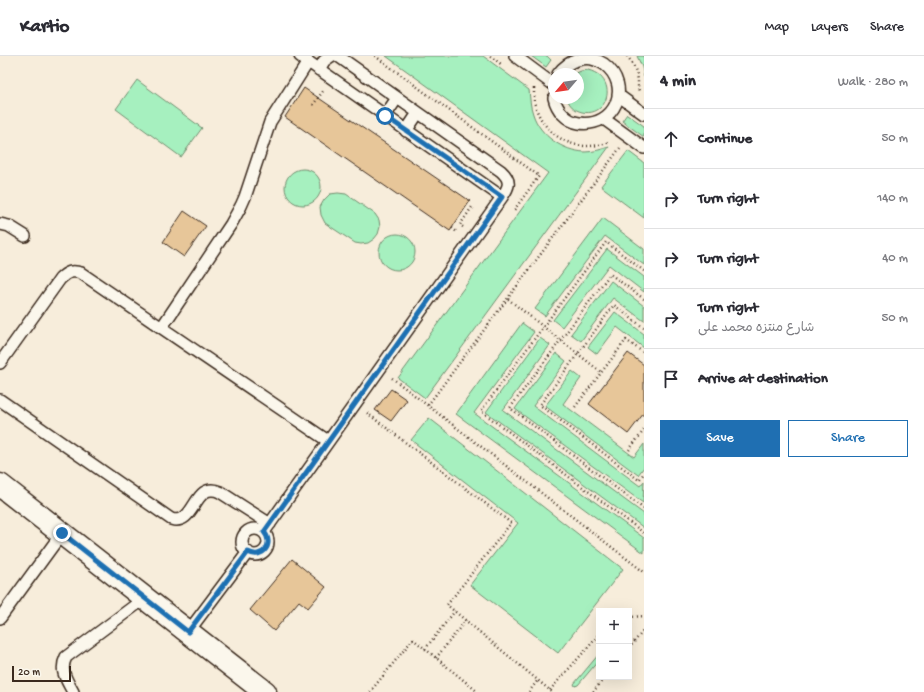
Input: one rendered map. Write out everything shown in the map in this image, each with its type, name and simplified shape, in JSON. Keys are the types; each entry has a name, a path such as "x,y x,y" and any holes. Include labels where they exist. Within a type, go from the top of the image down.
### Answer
{"street":[{"path":"0,485 265,692"}],"lane":[{"path":"319,70 324,61 331,56"},
{"path":"267,528 259,530 254,529 245,534 242,544 244,549 255,555 263,553 268,543 267,528 502,197 509,184 505,175 338,56"},
{"path":"515,56 548,80"},
{"path":"162,328 237,215 245,197 270,122 304,59 502,197"},
{"path":"556,104 561,112 568,118 585,124 595,123 604,119 614,108 617,102 618,85 615,76 609,68 601,62 592,59 569,59 563,68"},
{"path":"618,95 644,114"},
{"path":"385,116 397,98"},
{"path":"406,131 418,113"},
{"path":"604,119 644,148"},
{"path":"0,224 9,226 25,236"},
{"path":"0,363 60,279 64,275 76,271 328,441"},
{"path":"0,400 171,519 180,520 184,518 188,515 202,494 209,490 215,490 220,492 267,528"},
{"path":"0,618 62,533"},
{"path":"188,632 248,552"},
{"path":"74,692 64,672 63,667 66,657 145,598"}],"path":[{"path":"375,56 539,176 512,213"},
{"path":"627,56 635,70 638,80 638,91 644,95"},
{"path":"428,405 628,136"},
{"path":"452,228 457,232"},
{"path":"644,271 606,242 481,411 644,534"},
{"path":"644,299 610,274 510,408 644,509"},
{"path":"508,299 601,372"},
{"path":"644,328 614,305 540,406 639,480 644,473"},
{"path":"575,407 626,340 644,353"},
{"path":"387,383 392,377 644,572"},
{"path":"370,407 365,412 511,523 447,605 551,691 596,638"},
{"path":"629,450 644,430"},
{"path":"425,650 455,611"},
{"path":"632,617 644,616"},
{"path":"436,658 466,620"},
{"path":"632,644 644,630"},
{"path":"370,692 413,639 478,692"},
{"path":"529,692 538,680"},
{"path":"593,692 603,680"}],"green space":[{"path":"386,56 483,56 529,90 531,108 536,122 553,141 569,149 585,152 609,147 425,398 398,378 548,173"},
{"path":"531,56 547,56 551,60 546,67"},
{"path":"637,56 644,56 644,77 642,67"},
{"path":"588,70 598,74 604,81 607,88 607,96 604,103 599,109 591,112 582,112 572,107 570,104 584,104 584,71"},
{"path":"137,80 202,128 181,157 116,109"},
{"path":"627,114 644,126 644,137 622,121"},
{"path":"628,151 644,163 644,218 601,186"},
{"path":"303,169 313,172 318,177 321,187 318,197 313,202 303,205 293,202 288,197 285,187 288,177 293,172"},
{"path":"330,194 346,194 375,214 379,220 380,227 378,234 374,239 368,243 355,243 325,223 321,215 320,207"},
{"path":"603,218 644,249 644,265 605,236 545,316 535,309"},
{"path":"397,234 410,239 415,252 410,265 397,270 384,265 379,252 384,239"},
{"path":"607,249 644,277 644,292 609,265 562,327 553,320"},
{"path":"611,281 644,306 644,321 613,298 581,341 571,334"},
{"path":"615,312 644,334 644,348 617,327 597,354 588,347"},
{"path":"522,323 534,332 474,413 644,538 644,553 456,414"},
{"path":"540,338 550,345 503,410 644,514 644,528 486,412"},
{"path":"556,353 566,361 533,406 640,486 644,481 643,503 515,409"},
{"path":"572,371 581,378 563,404 634,457 644,444 644,467 638,475 545,406"},
{"path":"429,418 623,569 558,653 470,585 518,523 411,440"},
{"path":"596,658 596,664 578,685 575,686 574,684"}],"building":[{"path":"304,88 470,201 450,231 285,117"},
{"path":"184,211 206,226 184,257 163,242"},
{"path":"628,353 644,365 644,413 628,434 589,404"},
{"path":"391,389 407,400 391,421 375,410"},
{"path":"292,559 326,587 308,608 299,601 274,631 250,610"}],"route":[{"path":"62,533 188,632 248,552 255,555 263,553 268,543 268,539 264,532 502,197 385,116"}]}
